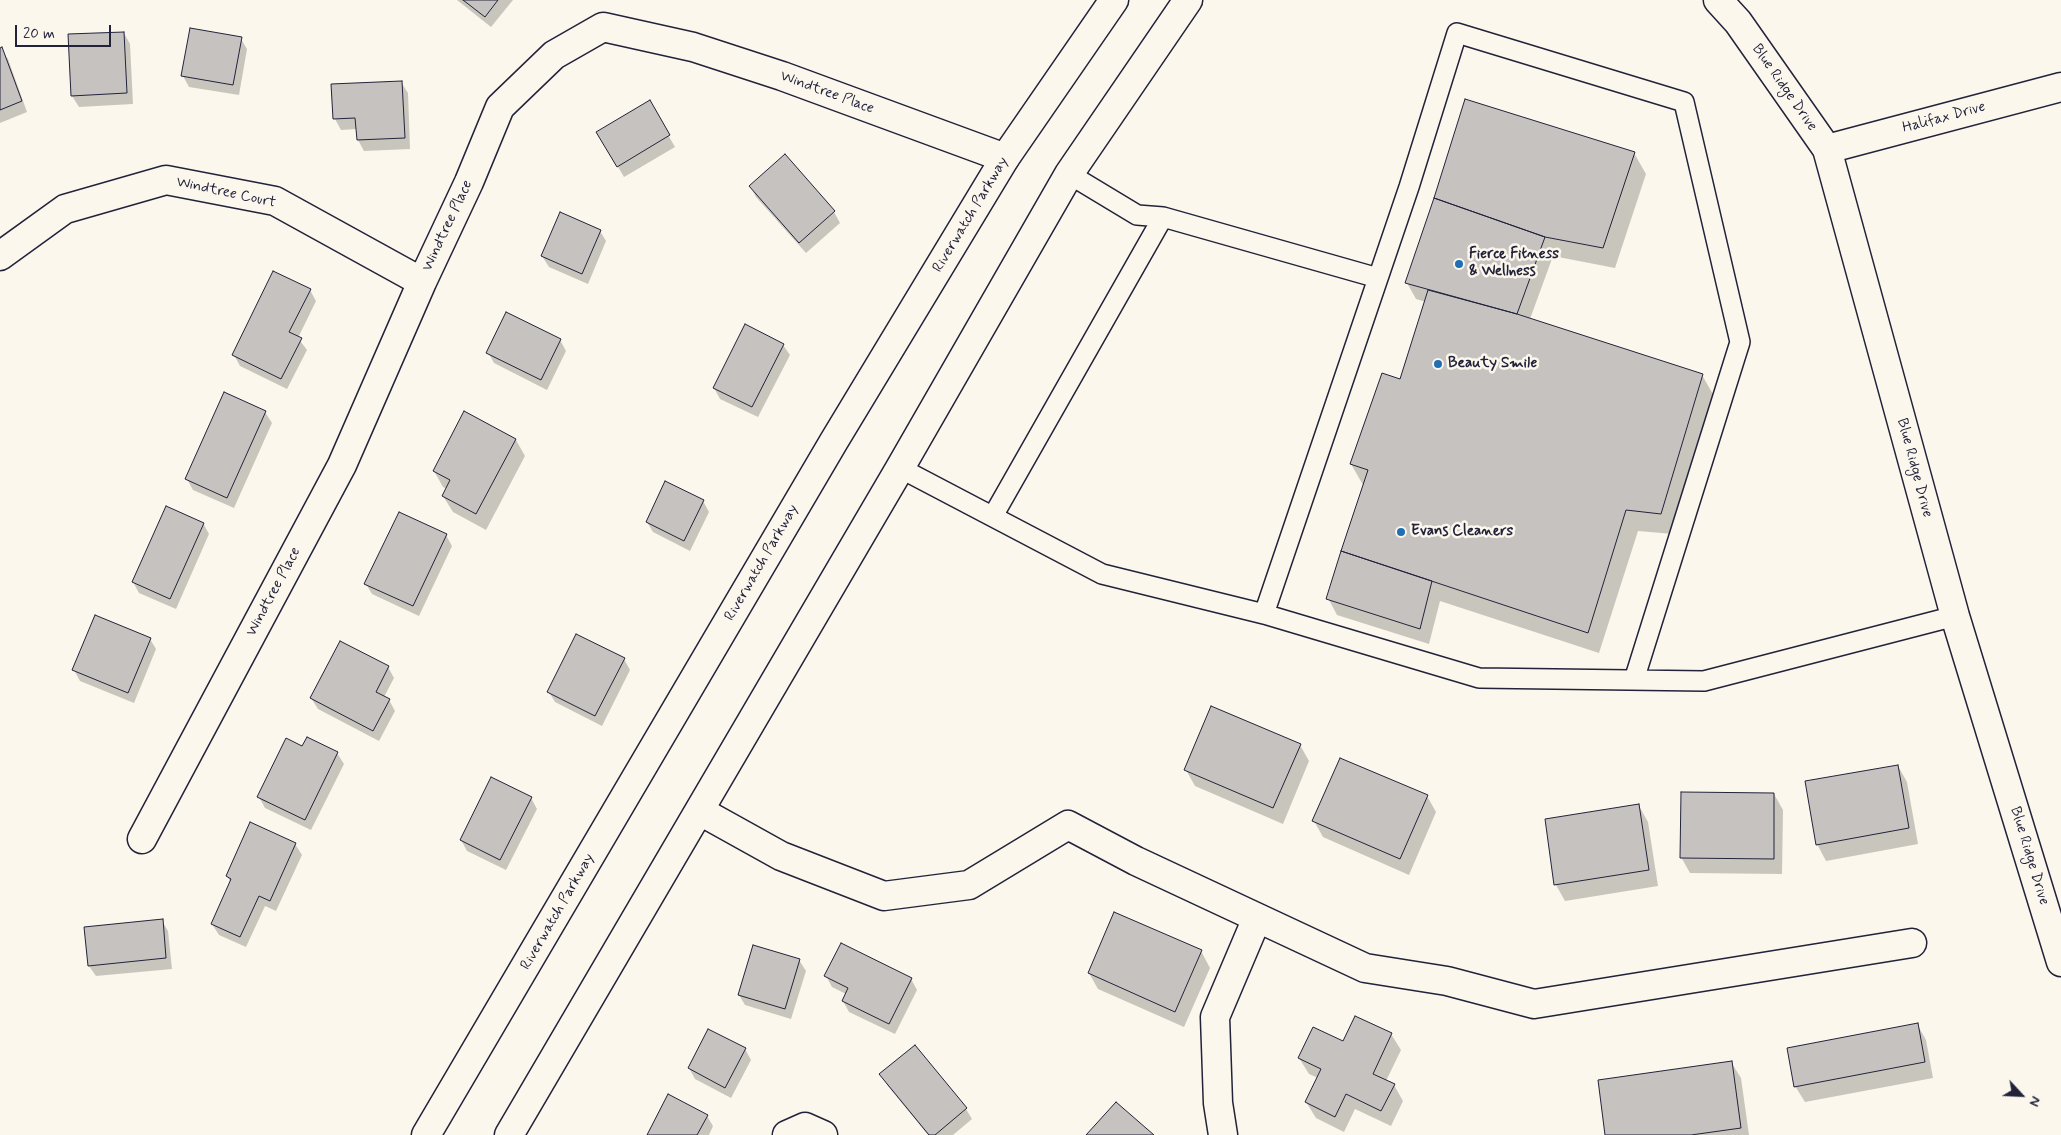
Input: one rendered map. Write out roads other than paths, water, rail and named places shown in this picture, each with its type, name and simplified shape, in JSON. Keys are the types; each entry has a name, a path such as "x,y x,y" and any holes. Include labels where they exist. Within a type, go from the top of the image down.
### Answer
{"street":[{"name":"Riverwatch Parkway","path":"426,1135 829,449 1005,158 1114,0"},
{"path":"509,1135 900,468 1069,174 1188,0"},
{"name":"Blue Ridge Drive","path":"1718,0 1738,22 1827,149 1955,616 2061,962"},
{"name":"Windtree Place","path":"142,839 342,465 422,282 469,182 500,107 554,55 603,27 702,50 782,76 1005,158"},
{"name":"Halifax Drive","path":"1827,149 2061,87"},
{"name":"Windtree Court","path":"0,256 65,209 166,180 275,201 422,282"},
{"path":"700,811 781,856 884,896 969,885 1068,825 1136,861 1365,968 1447,981 1534,1004 1912,943"},
{"path":"1223,1135 1218,1102 1215,1017 1257,918"},
{"path":"787,1135 805,1127 823,1135"}],"lane":[{"path":"1264,614 1437,101 1457,33 1684,102 1740,342 1634,680"},
{"path":"1069,174 1137,215 1163,218 1378,278"},
{"path":"993,516 1163,218"},
{"path":"900,468 1102,574 1264,614 1479,678 1704,681 1955,616"}],"place":[{"name":"Fierce Fitness & Wellness","path":"1459,264"},
{"name":"Beauty Smile","path":"1438,364"},
{"name":"Evans Cleaners","path":"1401,532"}]}
